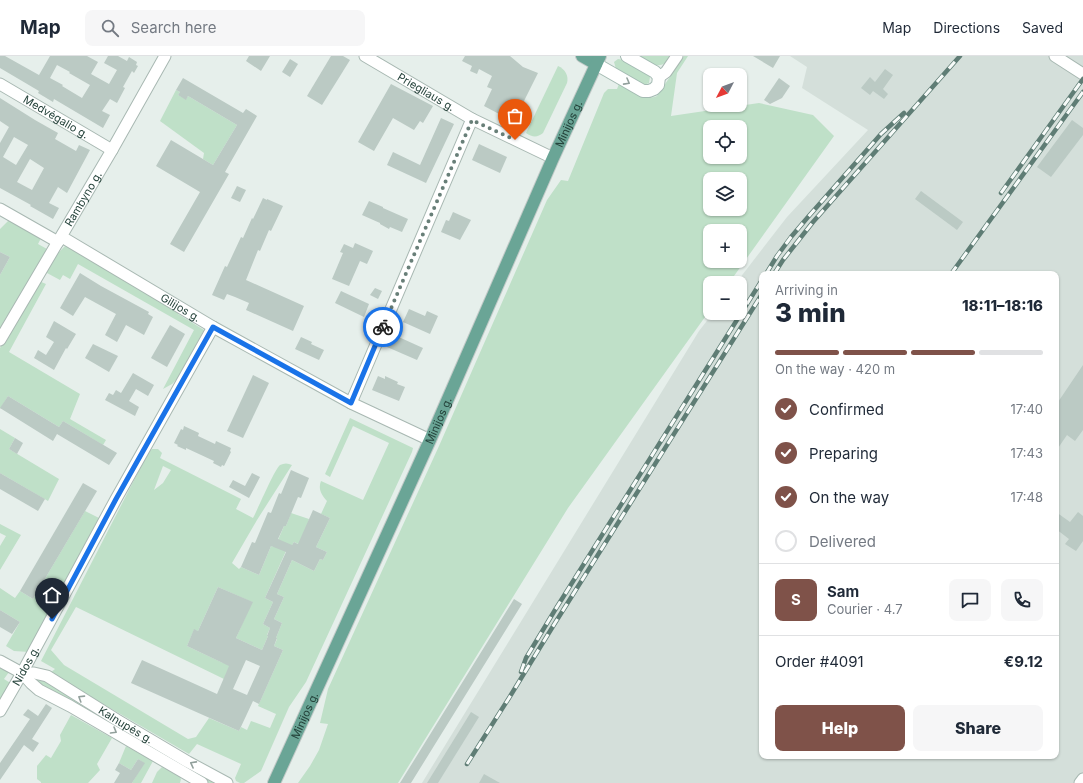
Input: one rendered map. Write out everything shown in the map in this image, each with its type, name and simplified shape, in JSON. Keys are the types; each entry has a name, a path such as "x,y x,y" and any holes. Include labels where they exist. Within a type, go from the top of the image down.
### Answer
{"main road":[{"path":"582,56 598,60 643,91 654,89 658,85 659,77 655,72 627,56"},
{"name":"Minijos g.","path":"274,783 430,440 553,158 598,60"}],"street":[{"name":"Priegliaus g.","path":"365,56 472,120 553,158"},
{"path":"659,77 666,72 677,56"},
{"path":"1055,56 1083,74"},
{"name":"Rambyno g.","path":"0,340 112,150 162,57"},
{"name":"Medvėgalio g.","path":"0,84 112,150"},
{"path":"351,403 472,120"},
{"name":"Gilijos g.","path":"0,209 60,239 213,327 351,403 430,440"},
{"name":"Nidos g.","path":"0,711 116,499 213,327"},
{"name":"Kalnupės g.","path":"0,661 22,673 39,690 70,706 202,783"},
{"name":"Kalnupės g.","path":"22,673 34,673 47,676 117,720 227,783"},
{"path":"1080,783 1083,779"}],"shaded area":[{"path":"790,56 1083,56 1083,783 422,783 699,331 708,320 747,320 747,276 741,276 787,217 868,130 802,88 807,67"}],"green space":[{"path":"639,56 671,56 664,64 656,65"},
{"path":"684,56 688,56 677,73 671,116 703,111 747,112 747,105 759,103 813,115 834,136 747,258 747,224 703,224 703,268 740,268 734,276 703,276 703,320 568,508 398,783 298,783 319,750 328,724 320,723 328,689 439,446 547,200 561,180 568,181 604,93 608,89 617,89 619,84 647,98 657,96"},
{"path":"618,59 624,60 649,75 649,83 644,85 616,69 614,62"},
{"path":"558,66 566,73 567,83 543,133 537,136 530,135 526,133"},
{"path":"176,90 180,92 178,95 186,99 188,96 237,125 213,165 203,159 204,153 160,121"},
{"path":"9,220 12,220 41,238 38,244 47,249 0,328 0,275 10,257 0,252 0,229"},
{"path":"66,245 179,311 178,314 204,330 178,378 172,384 163,389 194,330 78,264 70,279 63,275 60,280 47,273 46,270 52,259"},
{"path":"39,281 46,284 9,352 80,394 70,419 106,440 103,445 63,421 59,427 8,396 0,409 0,348"},
{"path":"350,418 413,448 306,682 289,707 261,771 244,783 236,781 235,778 241,764 197,744 189,754 50,673 55,669 41,661 148,453 152,449 158,449 162,453 160,458 241,499 236,509 253,518 277,468 282,464 289,464 292,465 232,563 239,569 241,567 259,575 271,546 275,547 291,513 309,519 303,546 294,542 286,551 265,598 273,602 263,624 270,628 262,650 236,638 252,602 218,587 198,631 194,630 187,646 223,663 232,661 224,679 76,607 51,650 64,665 188,739 196,737 209,718 239,731 241,727 247,730 251,721 270,728 276,714 258,706 283,650 274,646 282,623 274,619 284,597 277,594 292,560 314,571 320,559 323,560 327,552 316,547 330,518 321,514 327,501 321,491 321,481 363,500 389,443 353,426 330,477 325,474","holes":["163,466 171,470 163,483 154,490"]},
{"path":"0,429 15,438 9,449 59,479 48,501 0,473"},
{"path":"85,511 101,519 29,652 14,651 6,646 20,622 0,610 0,588 15,598 20,591 33,599"},
{"path":"0,524 21,535 0,570 0,546 6,536 0,533"},
{"path":"0,667 9,672 4,679 12,684 0,704"},
{"path":"38,678 41,678 222,783 209,783 38,684 36,682"},
{"path":"71,715 112,738 97,764 100,770 88,783 41,783 37,779 37,766 46,755 51,758 61,741 60,735"},
{"path":"126,746 153,761 141,783 132,783 144,763 138,759 131,770 119,763"},
{"path":"162,767 179,776 181,779 180,783 152,783 157,772"}],"building":[{"path":"0,56 5,56 39,75 50,56 87,56 98,62 91,74 109,84 117,70 104,63 108,56 118,56 127,61 129,57 137,62 136,65 138,66 134,73 132,71 123,87 125,88 117,103 110,99 102,111 110,115 103,128 54,99 53,102 38,93 39,91 0,68","holes":["57,65 70,72 69,73 90,85 82,98 50,78"]},
{"path":"249,56 270,56 261,71 246,61"},
{"path":"331,56 343,56 350,60 322,105 307,96"},
{"path":"465,56 510,56 523,67 538,73 520,109 508,102 501,115 484,106 492,89 487,87 492,76 479,69 477,74 470,71 472,66 462,61"},
{"path":"753,56 780,56 773,68"},
{"path":"290,59 298,64 290,77 282,72"},
{"path":"885,69 893,75 883,89 888,94 884,99 873,91 870,95 861,88 870,77 875,82"},
{"path":"183,78 243,113 246,109 257,116 225,172 229,174 184,252 170,244 200,192 156,166 171,140 213,165 237,125 188,96 186,100 178,95 180,92 176,90"},
{"path":"779,78 790,86 782,98 770,104 764,100"},
{"path":"391,84 433,106 423,123 420,121 414,130 393,118 374,151 358,142"},
{"path":"0,98 58,133 55,139 76,151 79,145 90,150 67,193 58,187 49,203 59,208 53,219 0,188 0,143 9,127 0,121","holes":["14,137 28,145 16,165 3,157","30,159 44,168 32,190 17,182"]},
{"path":"441,118 454,124 426,183 387,165 393,152 420,165"},
{"path":"1072,120 1083,128 1083,135 1051,177 1037,167"},
{"path":"479,144 507,157 500,173 472,160"},
{"path":"237,186 246,190 240,202 231,198"},
{"path":"921,191 963,222 957,230 915,199"},
{"path":"263,198 283,206 271,231 269,230 260,251 258,250 246,280 304,306 293,331 246,310 249,303 227,294 224,300 212,295 225,266 227,267 241,237 243,238"},
{"path":"369,201 408,219 402,232 390,227 389,229 362,215"},
{"path":"453,212 471,220 460,240 441,232 446,220 449,221"},
{"path":"355,243 373,251 367,264 360,261 349,286 332,279 343,253 340,252 344,244 353,248"},
{"path":"0,252 10,257 0,275"},
{"path":"80,273 149,312 148,314 153,317 144,335 126,325 117,342 105,335 116,314 85,297 73,316 60,308"},
{"path":"375,288 382,291 378,299 370,295"},
{"path":"341,291 369,304 364,317 335,303"},
{"path":"409,309 425,316 427,311 438,316 430,334 403,322"},
{"path":"54,321 76,334 67,349 66,348 54,370 34,358 38,350 46,355 54,342 46,337"},
{"path":"170,325 185,334 167,367 151,358"},
{"path":"392,334 423,348 417,360 387,347"},
{"path":"301,337 324,350 319,360 295,349"},
{"path":"93,344 118,356 109,372 85,358"},
{"path":"1083,365 1083,430 1075,441 1067,435 1059,447 1059,401"},
{"path":"133,373 154,385 148,396 136,389 129,401 139,407 135,416 105,400 109,393 113,395 116,390 121,393"},
{"path":"253,375 269,383 243,438 227,431"},
{"path":"378,376 385,379 385,376 398,382 397,384 405,387 399,401 372,390"},
{"path":"8,396 59,427 63,421 117,453 109,465 57,434 53,441 0,408"},
{"path":"184,426 199,433 198,436 215,444 216,441 231,448 231,452 224,466 222,465 221,467 213,463 214,461 186,448 186,450 177,446 178,445 174,443"},
{"path":"15,438 23,443 17,454 9,449"},
{"path":"291,470 309,478 301,498 298,497 286,526 284,526 278,539 292,545 294,542 298,544 313,510 330,518 316,547 327,552 323,560 320,559 314,571 292,560 277,594 284,597 274,619 282,623 274,646 283,650 259,704 253,701 239,731 131,683 142,660 217,694 229,666 187,646 194,629 198,631 218,587 253,602 236,638 262,650 270,628 263,624 273,602 265,598 286,552 271,546 259,575 241,567 252,542 255,543 268,512 271,513 279,493 281,494","holes":["246,660 260,666 247,695 233,689"]},
{"path":"0,473 45,499 38,511 0,489"},
{"path":"252,473 260,477 249,498 229,487 233,480 245,486"},
{"path":"83,483 97,491 33,599 20,591"},
{"path":"1078,512 1083,516 1083,541 1076,551 1065,544 1069,539 1059,531 1059,514 1070,522"},
{"path":"514,599 522,604 411,783 400,783"},
{"path":"0,610 20,622 12,634 0,627"},
{"path":"46,704 52,708 32,739 39,743 33,752 24,745 0,780 0,763 30,719 23,715 28,709 38,716"},
{"path":"471,712 479,717 438,783 427,783"},
{"path":"138,759 145,763 132,783 114,783 120,773 115,770 119,763 131,770"},
{"path":"484,774 500,783 479,783"}],"railway":[{"path":"776,271 813,222 960,56"},
{"path":"1001,193 1083,79"},
{"path":"953,271 1083,92"},
{"path":"768,271 791,237 808,217 881,134 904,113"},
{"path":"521,672 526,658 555,610 759,285"},
{"path":"467,764 759,299"}],"way so far":[{"path":"383,327 472,120 515,140"}],"route":[{"path":"52,619 116,499 213,327 351,403 383,327"}]}
